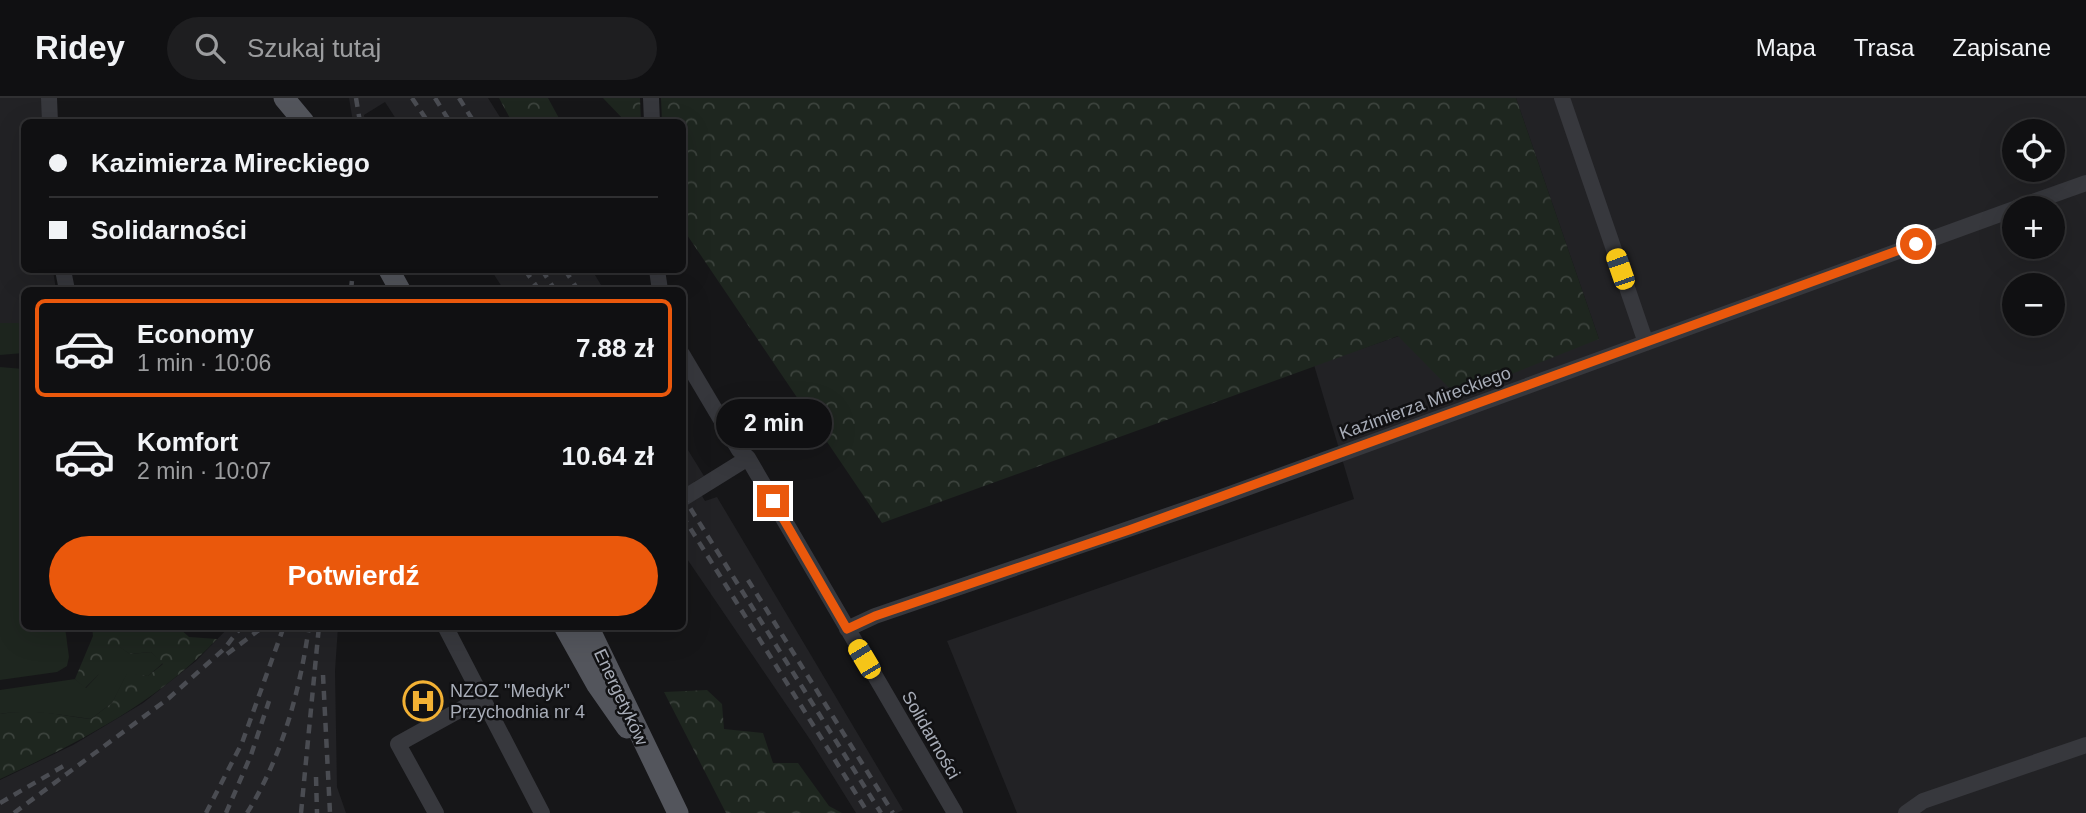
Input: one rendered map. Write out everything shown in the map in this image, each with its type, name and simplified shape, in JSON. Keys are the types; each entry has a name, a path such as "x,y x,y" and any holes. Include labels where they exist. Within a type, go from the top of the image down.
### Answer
{"main road":[{"path":"284,98 302,119"},
{"name":"Energetyków","path":"566,630 597,685 654,768"},
{"name":"Energetyków","path":"590,630 615,677 654,768 678,813"}],"street":[{"path":"49,98 50,119"},
{"path":"651,98 652,119"},
{"path":"1562,98 1646,343"},
{"name":"Kazimierza Mireckiego","path":"2050,196 2086,183"},
{"name":"Kazimierza Mireckiego","path":"847,629 875,616 1106,538 2002,214"},
{"name":"Solidarności","path":"686,361 739,450 748,458 955,813"},
{"path":"686,497 748,458"},
{"path":"447,630 541,813"},
{"path":"436,813 398,744 483,697"},
{"path":"1906,813 1923,802 2086,745"}],"shaded area":[{"path":"0,98 43,98 44,119 21,119 21,273 53,273 56,287 21,287 21,323 0,323"},
{"path":"349,98 488,98 501,119 396,119 385,102 364,115 365,119 352,119"},
{"path":"1516,98 2086,98 2086,813 1017,813 947,641 1354,499 1314,365 1399,336 1599,339"},
{"path":"493,273 594,273 602,287 502,287"},
{"path":"686,447 704,476 694,482 705,501 717,497 903,810 897,813 856,813 811,741 686,557"},
{"path":"226,630 338,630 335,671 337,787 346,813 0,813 0,780 73,745 143,703 196,661"}],"green space":[{"path":"499,98 548,98 559,119 510,119"},
{"path":"603,98 640,98 641,119 623,119"},
{"path":"661,98 1516,98 1599,339 1457,396 1398,336 882,523 686,233 686,119 662,119"},
{"path":"0,323 21,323 21,353 0,355"},
{"path":"0,367 21,369 21,630 65,630 69,657 67,666 57,672 0,680"},
{"path":"92,630 181,630 189,637 217,639 169,683 143,702 59,751 0,779 0,714 36,712 91,719 112,703 127,673 148,676 163,664 151,652 130,654 112,642 111,662 85,688 75,679 93,636"},
{"path":"112,641 130,654 151,652 163,663 148,676 127,674 112,703 91,719 35,712 0,714 0,690 75,679 86,688 98,675"},
{"path":"707,690 722,704 724,729 763,733 773,763 798,763 829,806 842,813 726,813 664,692"}],"railway":[{"path":"356,98 360,119"},
{"path":"412,98 426,119"},
{"path":"435,98 448,119"},
{"path":"459,98 472,119"},
{"path":"351,287 353,273"},
{"path":"527,273 537,287"},
{"path":"544,273 553,287"},
{"path":"567,273 576,287"},
{"path":"686,501 881,813"},
{"path":"686,521 868,813"},
{"path":"748,580 893,813"},
{"path":"14,813 169,698 224,649 239,630"},
{"path":"227,654 259,630"},
{"path":"206,813 242,743 283,630"},
{"path":"247,813 270,769 288,723 308,630"},
{"path":"301,813 319,630"},
{"path":"323,675 330,813"},
{"path":"226,813 251,755 269,701"},
{"path":"0,803 67,764"},
{"path":"316,777 317,813"}],"place":[{"name":"NZOZ \"Medyk\" Przychodnia nr 4","path":"423,701"}],"route":[{"path":"773,501 847,629 875,616 1129,530 1916,244"}]}
